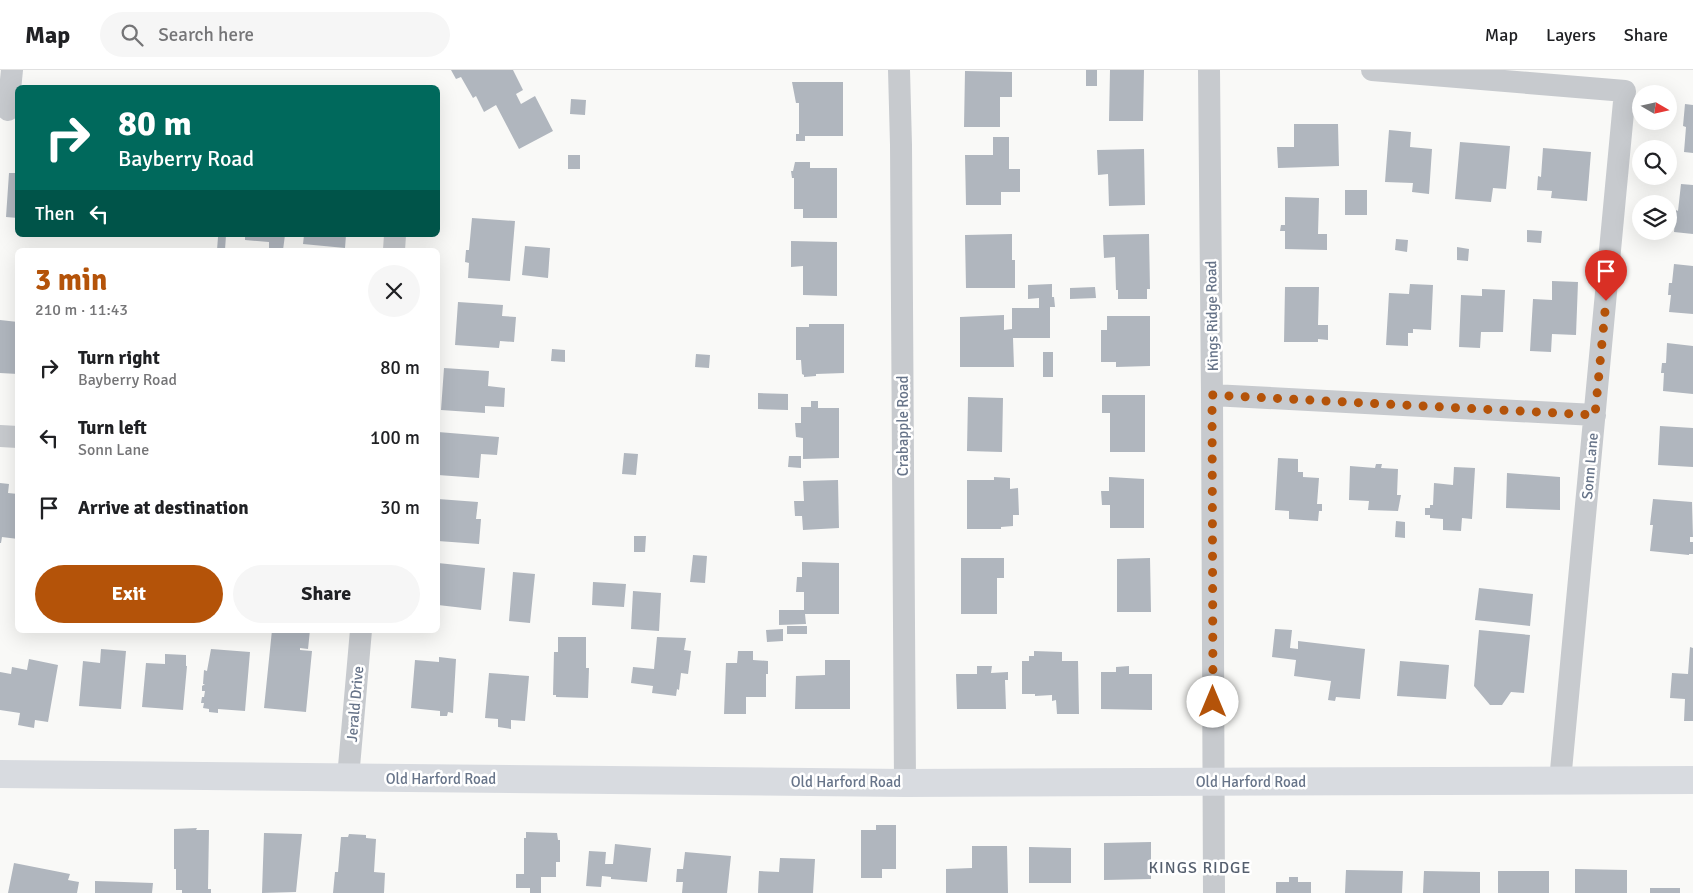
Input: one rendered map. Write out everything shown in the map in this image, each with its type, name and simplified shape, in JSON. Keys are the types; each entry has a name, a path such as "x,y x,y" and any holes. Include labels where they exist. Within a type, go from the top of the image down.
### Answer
{"street":[{"path":"9,110 12,70"},
{"name":"Crabapple Road","path":"899,70 902,154 905,782"},
{"name":"Kings Ridge Road","path":"1209,70 1214,893"},
{"name":"Sonn Lane","path":"1372,70 1625,92 1560,781"},
{"path":"1212,395 1595,415"},
{"path":"0,436 15,437"},
{"name":"Jerald Drive","path":"348,778 361,633"},
{"name":"Old Harford Road","path":"0,774 905,782 1693,780"}],"building":[{"path":"451,70 513,70 523,90 516,94 521,104 535,96 553,131 519,149 496,105 484,112 476,96 473,98 461,77 456,79"},
{"path":"1086,70 1097,70 1097,86 1086,86"},
{"path":"1110,70 1144,70 1143,121 1109,121"},
{"path":"965,71 1012,72 1012,97 1000,97 1000,127 964,127"},
{"path":"792,82 843,82 843,136 805,136 805,141 796,141 796,134 799,134 799,103 796,103"},
{"path":"571,99 586,100 585,115 570,114"},
{"path":"1685,104 1693,105 1693,153 1684,152 1686,127 1683,126"},
{"path":"1294,124 1338,124 1339,166 1278,168 1277,147 1294,147"},
{"path":"1389,130 1411,132 1410,147 1432,149 1429,194 1412,192 1413,183 1385,182"},
{"path":"993,137 1009,137 1009,169 1020,169 1020,192 1001,192 1001,205 966,205 965,155 993,155"},
{"path":"1460,142 1510,146 1506,189 1493,188 1491,202 1455,199"},
{"path":"1543,148 1591,152 1587,201 1551,198 1552,191 1537,190 1538,176 1541,177"},
{"path":"1144,149 1145,205 1109,206 1108,174 1098,175 1097,150"},
{"path":"568,155 580,155 580,169 568,169"},
{"path":"795,162 810,162 810,168 837,168 837,218 803,218 803,209 794,209 794,178 792,178 791,171 793,171"},
{"path":"9,173 15,173 15,218 6,217"},
{"path":"1681,184 1693,185 1693,234 1677,232"},
{"path":"1345,190 1367,190 1367,215 1345,215"},
{"path":"1285,197 1319,198 1318,234 1327,234 1327,250 1285,249 1285,231 1280,231 1281,225 1285,225"},
{"path":"472,218 515,221 510,281 468,278 469,263 465,262 466,250 469,250"},
{"path":"1527,230 1542,231 1541,243 1527,242"},
{"path":"1012,234 1012,260 1015,260 1015,288 966,288 965,235"},
{"path":"1149,234 1150,289 1147,289 1147,299 1118,299 1115,257 1104,258 1103,235"},
{"path":"218,237 226,237 225,248 217,248"},
{"path":"245,237 285,237 283,248 269,248 269,242 245,240"},
{"path":"304,237 346,237 345,248 303,244"},
{"path":"1396,239 1408,240 1407,252 1395,250"},
{"path":"791,241 837,242 837,296 803,295 803,266 791,267"},
{"path":"525,246 550,248 548,278 522,275"},
{"path":"1457,247 1469,249 1468,261 1457,260"},
{"path":"1674,264 1693,266 1693,314 1669,312 1671,295 1668,295 1669,283 1672,283"},
{"path":"1552,281 1578,282 1576,335 1552,334 1551,352 1530,351 1533,299 1552,300"},
{"path":"1052,284 1052,297 1054,297 1055,307 1050,307 1050,338 1013,338 1014,367 960,367 960,317 1004,315 1004,330 1012,329 1012,308 1039,308 1039,298 1028,299 1028,285"},
{"path":"1410,284 1433,285 1431,330 1413,329 1413,333 1408,333 1408,346 1386,345 1389,293 1409,294"},
{"path":"1095,287 1096,298 1070,299 1070,288"},
{"path":"1285,287 1319,287 1318,325 1328,325 1328,340 1318,339 1318,342 1284,342"},
{"path":"1482,289 1505,290 1503,332 1481,332 1480,348 1459,347 1461,295 1482,296"},
{"path":"458,302 503,305 502,316 516,317 514,342 500,341 499,348 455,345"},
{"path":"1107,316 1150,316 1150,366 1116,367 1116,362 1101,362 1101,330 1107,330"},
{"path":"0,320 15,322 15,374 0,373"},
{"path":"809,324 844,324 844,373 816,374 816,376 804,377 801,360 796,360 796,327 809,327"},
{"path":"1667,343 1693,346 1693,394 1663,391 1664,373 1661,373 1662,363 1666,363"},
{"path":"552,349 565,350 565,362 551,361"},
{"path":"1043,352 1053,352 1053,377 1043,377"},
{"path":"696,354 710,355 709,368 695,367"},
{"path":"444,368 489,371 488,386 505,388 504,407 485,406 485,413 441,410"},
{"path":"758,393 788,394 788,410 758,409"},
{"path":"1102,395 1145,395 1145,452 1110,452 1110,413 1102,413"},
{"path":"968,397 1003,398 1002,452 967,451"},
{"path":"811,401 818,401 818,408 839,408 839,458 803,459 803,438 796,437 795,423 801,423 801,407 811,407"},
{"path":"1660,426 1693,428 1693,467 1658,465"},
{"path":"440,432 499,437 497,455 481,454 479,478 440,475"},
{"path":"624,453 638,454 636,475 622,474"},
{"path":"789,456 801,456 801,468 788,467"},
{"path":"1278,458 1298,459 1298,472 1303,472 1303,477 1319,478 1317,504 1322,504 1322,511 1319,511 1318,521 1289,519 1289,511 1275,510"},
{"path":"1376,464 1382,464 1381,468 1398,469 1397,495 1401,495 1398,511 1368,510 1369,501 1349,500 1350,466 1375,468"},
{"path":"1454,467 1475,468 1472,519 1462,518 1461,531 1443,530 1443,519 1430,518 1430,515 1425,515 1425,508 1430,508 1430,505 1433,505 1434,483 1453,485"},
{"path":"1507,473 1560,477 1560,510 1506,508"},
{"path":"994,477 1010,478 1010,489 1018,488 1019,515 1013,515 1013,526 1001,527 1001,529 967,529 967,480 994,480"},
{"path":"1109,477 1144,479 1144,528 1110,528 1110,505 1102,505 1101,491 1109,491"},
{"path":"838,480 839,528 803,530 802,516 795,516 794,501 804,501 803,481"},
{"path":"0,483 9,484 8,493 15,494 15,539 2,537 0,543"},
{"path":"440,499 478,502 476,519 481,519 479,544 440,541"},
{"path":"1653,499 1692,502 1693,537 1690,537 1690,542 1693,542 1693,554 1650,551"},
{"path":"1396,521 1405,522 1405,538 1395,537"},
{"path":"634,536 646,536 645,552 634,552"},
{"path":"693,555 707,556 705,583 690,582"},
{"path":"961,558 1004,558 1004,578 997,578 997,614 961,614"},
{"path":"1150,558 1151,612 1117,612 1117,559"},
{"path":"802,562 839,563 839,614 805,614 806,624 779,625 779,610 804,610 804,592 796,592 797,577 802,577"},
{"path":"440,563 485,568 481,610 440,605"},
{"path":"513,572 535,574 530,623 509,621"},
{"path":"593,582 626,584 624,607 592,605"},
{"path":"1479,588 1533,594 1530,626 1475,620"},
{"path":"633,591 661,593 659,631 631,629"},
{"path":"787,626 807,626 807,634 787,634"},
{"path":"783,629 783,641 767,642 766,630"},
{"path":"1275,629 1292,630 1290,648 1298,649 1298,641 1365,649 1360,699 1336,697 1335,701 1328,700 1331,681 1294,676 1296,660 1272,657"},
{"path":"1479,630 1530,635 1524,693 1511,692 1502,705 1490,705 1474,686"},
{"path":"272,633 310,633 308,649 300,648 300,650 312,651 306,712 264,708"},
{"path":"558,637 586,637 586,668 589,668 588,698 556,697 556,695 553,695 554,652 558,652"},
{"path":"657,637 686,638 684,650 691,651 688,674 681,673 679,690 677,689 676,696 652,693 653,686 631,683 633,667 654,669"},
{"path":"1690,647 1693,648 1693,721 1684,721 1685,699 1670,698 1672,673 1688,674"},
{"path":"101,649 126,651 121,709 79,706 83,661 100,663"},
{"path":"211,649 250,652 245,711 218,709 218,713 209,712 209,709 203,708 204,703 201,703 205,691 202,691 202,686 205,684 203,684 204,670 207,671"},
{"path":"738,651 753,651 753,660 768,661 766,697 746,697 746,714 724,714 726,663 737,663"},
{"path":"1034,651 1062,652 1062,661 1078,661 1079,714 1057,714 1056,700 1052,701 1052,695 1035,696 1035,694 1022,694 1022,661 1029,661 1029,656 1034,656"},
{"path":"165,654 186,655 187,666 183,710 142,707 146,663 165,664"},
{"path":"439,657 456,659 453,713 448,712 447,716 440,716 440,711 411,708 415,660 439,662"},
{"path":"29,659 58,665 48,722 35,720 34,728 18,725 20,713 0,710 0,672 11,674 12,667 27,670"},
{"path":"825,660 850,660 850,709 795,709 796,676 825,675"},
{"path":"1400,661 1449,665 1446,699 1397,696"},
{"path":"977,666 992,666 991,673 1008,672 1008,680 1005,680 1006,709 957,709 956,674 977,674"},
{"path":"1129,666 1129,674 1152,674 1152,710 1101,709 1101,672 1116,672 1116,667"},
{"path":"489,673 529,676 525,721 511,720 511,729 498,727 498,719 485,718"},
{"path":"876,825 896,825 896,869 882,869 882,878 861,878 861,830 876,830"},
{"path":"197,828 196,830 209,830 208,889 211,889 211,893 182,893 182,890 176,890 174,829"},
{"path":"526,832 557,833 558,840 560,840 560,862 556,862 556,877 541,877 541,893 530,893 530,888 516,888 516,874 524,874 524,838 526,838"},
{"path":"264,833 302,834 296,892 262,893"},
{"path":"349,834 366,835 366,838 376,839 374,872 385,873 384,893 333,893 335,872 338,872 341,837 348,837"},
{"path":"1151,842 1151,879 1104,880 1104,843"},
{"path":"615,844 651,848 647,882 611,879 611,877 602,876 601,887 586,886 589,851 606,852 605,864 613,864"},
{"path":"972,846 1007,846 1008,893 946,893 946,869 972,868"},
{"path":"1029,847 1071,848 1071,883 1029,883"},
{"path":"685,852 731,856 727,893 682,893 683,882 676,882 677,869 683,869"},
{"path":"780,858 815,859 813,893 758,893 759,871 779,872"},
{"path":"14,863 70,874 68,880 79,882 77,893 8,893"},
{"path":"1575,869 1627,870 1627,893 1575,893"},
{"path":"1346,870 1403,871 1402,893 1345,893"},
{"path":"1424,871 1480,872 1480,893 1423,893"},
{"path":"1498,871 1549,871 1549,893 1498,893"},
{"path":"1289,877 1298,877 1298,882 1311,882 1311,893 1276,893 1276,882 1289,882"},
{"path":"95,881 153,883 152,893 95,893"},
{"path":"1650,888 1680,888 1680,893 1650,893"}],"district":[{"name":"KINGS RIDGE","path":"1200,867"}],"route":[{"path":"1213,702 1212,395 1595,415 1606,301"}]}
